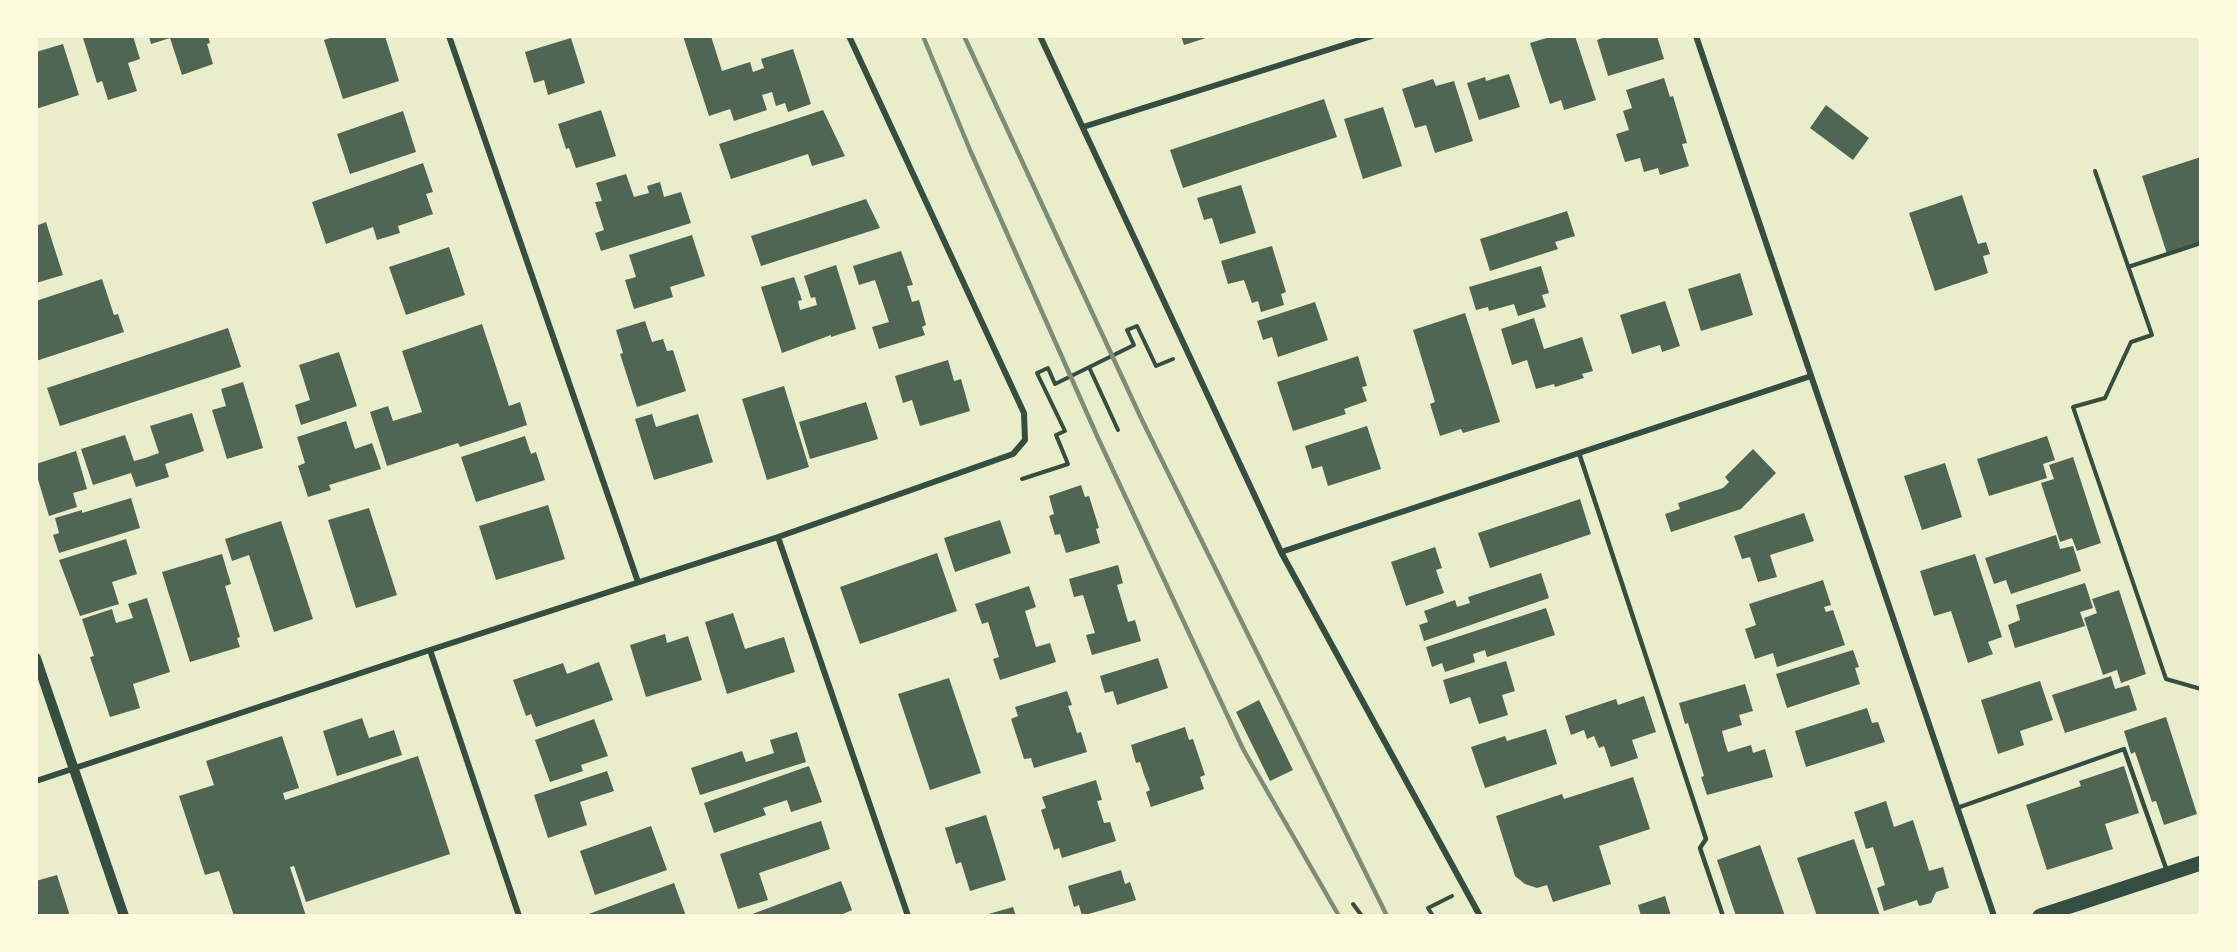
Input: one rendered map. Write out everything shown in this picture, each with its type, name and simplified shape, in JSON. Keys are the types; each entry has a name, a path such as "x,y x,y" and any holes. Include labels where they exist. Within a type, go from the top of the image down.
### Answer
{"main road":[{"path":"2040,916 2201,863"}],"street":[{"path":"449,36 638,582"},
{"path":"36,781 778,537 1008,457 1025,440 1024,413 849,36"},
{"path":"1040,36 1281,552 1480,916"},
{"path":"1083,127 1372,36"},
{"path":"1696,36 1994,916"},
{"path":"1281,552 1811,376"},
{"path":"778,537 908,916"},
{"path":"430,650 519,916"},
{"path":"36,658 124,916"}],"lane":[{"path":"1579,453 1707,839 1700,848 1723,916"},
{"path":"1957,808 2124,749 2168,874"}],"path":[{"path":"2095,171 2152,335 2131,342 2105,398 2073,407 2166,679 2201,689"},
{"path":"2128,267 2201,243"},
{"path":"1022,479 1068,464 1056,435 1065,431 1037,373 1048,368 1055,384 1134,345 1127,330 1137,326 1156,366 1188,353"},
{"path":"1089,367 1118,430"},
{"path":"1433,916 1428,908 1465,888"},
{"path":"1353,904 1362,916"}],"building":[{"path":"133,36 140,59 128,63 137,91 108,100 102,81 97,83 83,38"},
{"path":"149,36 208,36 210,43 207,44 213,64 182,75 170,38 151,44"},
{"path":"336,36 385,36 399,81 343,99 324,40"},
{"path":"683,36 711,36 722,71 750,62 753,72 764,68 761,59 793,49 811,104 788,112 785,103 776,106 772,92 762,95 767,110 734,121 730,109 709,116"},
{"path":"1181,36 1212,36 1184,45"},
{"path":"1553,36 1575,36 1596,100 1564,110 1561,100 1550,104 1530,43"},
{"path":"1608,36 1657,36 1664,59 1608,76 1597,40"},
{"path":"571,38 585,83 548,95 544,80 534,83 525,52"},
{"path":"63,44 79,95 36,109 36,52"},
{"path":"1509,74 1520,107 1479,120 1467,83 1485,77 1486,81"},
{"path":"1664,78 1670,97 1673,96 1687,143 1682,144 1689,166 1660,175 1658,168 1644,172 1640,158 1625,162 1616,134 1629,130 1623,111 1632,108 1626,90"},
{"path":"1433,79 1436,86 1454,81 1473,141 1435,153 1426,125 1415,128 1402,89"},
{"path":"1324,99 1337,137 1183,188 1170,150"},
{"path":"1826,105 1869,138 1853,160 1810,128"},
{"path":"1383,107 1402,166 1363,179 1344,119"},
{"path":"601,110 616,156 576,168 569,148 566,149 558,124"},
{"path":"823,110 845,156 812,166 808,154 731,179 719,144"},
{"path":"403,111 416,152 350,174 337,134"},
{"path":"2201,157 2201,243 2167,254 2142,176"},
{"path":"423,163 433,192 426,194 433,214 398,226 400,233 377,240 373,227 326,244 312,202"},
{"path":"626,174 634,197 649,193 647,186 660,182 664,197 681,192 691,223 601,251 595,233 604,230 595,202 602,201 596,183"},
{"path":"1241,185 1256,233 1220,244 1212,218 1204,220 1197,198"},
{"path":"1962,195 1978,244 1986,242 1990,254 1983,256 1988,273 1935,291 1909,213"},
{"path":"866,199 880,228 761,266 751,236"},
{"path":"1567,211 1575,236 1555,242 1558,249 1490,271 1480,239"},
{"path":"46,222 63,275 36,283 36,226"},
{"path":"692,235 705,276 670,287 673,297 634,309 625,280 636,277 629,255"},
{"path":"1272,246 1286,292 1281,294 1284,305 1261,312 1258,301 1252,303 1244,280 1228,284 1221,261"},
{"path":"449,247 465,295 406,315 389,267"},
{"path":"901,251 913,285 907,286 912,302 919,300 926,325 922,327 925,335 879,349 872,327 889,322 875,280 859,285 853,266"},
{"path":"836,265 856,329 831,337 831,335 782,353 761,287 794,277 802,300 798,301 800,310 817,305 815,297 811,298 804,276"},
{"path":"1541,266 1549,293 1542,295 1546,307 1518,316 1514,304 1489,311 1488,307 1476,310 1469,287"},
{"path":"1740,273 1753,315 1701,331 1688,289"},
{"path":"102,279 114,315 118,314 124,332 36,361 36,301"},
{"path":"1665,301 1680,346 1662,352 1660,345 1632,354 1620,315"},
{"path":"1315,302 1328,340 1278,357 1272,337 1263,340 1257,321"},
{"path":"1465,313 1500,422 1463,433 1461,429 1440,436 1430,404 1435,402 1413,330"},
{"path":"1534,318 1544,349 1582,337 1593,371 1582,374 1584,378 1555,387 1554,384 1536,389 1527,360 1512,365 1501,329"},
{"path":"645,321 652,342 663,339 667,351 673,350 686,391 637,407 620,354 623,353 616,330"},
{"path":"482,324 509,406 520,402 527,425 460,447 458,443 387,466 370,412 388,406 393,421 422,412 402,351"},
{"path":"228,328 241,367 60,426 47,388"},
{"path":"339,352 357,406 301,425 295,405 310,400 299,365"},
{"path":"1358,356 1367,386 1362,387 1367,401 1344,409 1346,414 1293,431 1277,382"},
{"path":"948,360 954,381 961,379 970,411 920,426 912,400 903,403 895,376"},
{"path":"243,382 263,448 227,459 212,410 226,406 221,389"},
{"path":"784,386 809,467 767,480 742,399"},
{"path":"866,402 878,439 810,459 799,422"},
{"path":"192,413 204,451 165,464 169,477 136,487 131,473 93,485 81,449 125,435 134,461 145,458 159,453 150,426"},
{"path":"652,414 656,427 698,414 713,462 654,480 635,419"},
{"path":"346,421 355,449 372,443 381,469 329,485 331,490 308,497 298,466 305,463 297,437"},
{"path":"1367,426 1381,469 1328,486 1322,466 1312,469 1305,446"},
{"path":"525,436 531,454 536,452 545,480 476,502 461,457"},
{"path":"2047,436 2055,460 2043,464 2047,478 1989,496 1977,459"},
{"path":"1753,449 1776,473 1741,509 1671,532 1665,514 1680,509 1678,503 1723,488 1729,482 1725,477"},
{"path":"76,451 87,489 73,493 77,507 49,516 36,473 36,464"},
{"path":"2073,457 2101,543 2077,551 2072,538 2060,542 2041,483 2054,479 2049,465"},
{"path":"1945,463 1962,517 1922,530 1904,476"},
{"path":"1081,485 1085,497 1089,496 1099,528 1096,529 1100,543 1066,553 1060,534 1055,535 1049,516 1054,514 1049,496"},
{"path":"131,498 140,528 59,553 53,535 59,533 55,518 82,510 82,513"},
{"path":"1580,499 1591,534 1490,568 1478,533"},
{"path":"548,505 565,559 496,580 479,526"},
{"path":"369,508 397,595 356,608 328,520"},
{"path":"1804,513 1814,541 1770,555 1777,577 1758,582 1750,557 1742,559 1734,536"},
{"path":"1000,520 1011,553 955,572 944,538"},
{"path":"281,521 313,619 274,632 249,555 232,561 225,539"},
{"path":"2056,535 2060,549 2073,546 2081,571 2011,594 2006,580 1994,584 1985,558"},
{"path":"126,539 137,574 112,582 119,604 80,616 59,560"},
{"path":"1435,547 1442,568 1436,570 1444,593 1406,606 1391,562"},
{"path":"937,553 957,611 860,644 840,587"},
{"path":"222,554 231,584 225,586 240,637 237,638 240,647 190,662 162,572"},
{"path":"1975,554 2002,637 1988,642 1993,654 1968,663 1951,611 1934,616 1920,571"},
{"path":"1118,565 1123,583 1117,585 1128,622 1135,620 1141,641 1092,655 1086,635 1095,633 1083,595 1074,597 1069,579"},
{"path":"1541,573 1549,598 1424,641 1419,625 1428,622 1424,611 1455,600 1457,607 1470,603 1468,597"},
{"path":"1823,580 1831,605 1824,607 1826,612 1833,610 1845,645 1777,667 1773,653 1755,659 1745,629 1756,625 1749,604"},
{"path":"2085,583 2093,608 2080,612 2085,626 2015,648 2008,625 2020,620 2016,605"},
{"path":"1029,586 1036,607 1025,611 1036,647 1050,643 1056,662 1000,680 993,659 999,657 988,622 982,624 975,604"},
{"path":"2119,590 2146,674 2121,683 2117,670 2103,675 2084,618 2097,613 2092,599"},
{"path":"147,598 170,672 133,684 140,708 110,717 90,657 94,656 82,619 112,609 116,623 133,618 128,604"},
{"path":"1546,608 1555,635 1487,657 1485,650 1473,654 1475,662 1445,672 1442,663 1432,667 1426,647"},
{"path":"733,613 745,649 784,637 795,672 727,694 705,622"},
{"path":"665,634 667,643 688,636 702,680 646,697 630,645"},
{"path":"1853,650 1859,667 1855,668 1860,684 1787,708 1776,674"},
{"path":"1158,658 1168,688 1117,705 1113,691 1105,693 1100,676"},
{"path":"1506,661 1515,691 1502,695 1508,715 1479,724 1470,697 1450,704 1443,680"},
{"path":"599,662 613,700 536,727 531,714 526,716 513,680 563,663 567,674"},
{"path":"2111,676 2115,689 2129,685 2137,710 2065,733 2052,695"},
{"path":"949,678 981,773 930,790 898,694"},
{"path":"2040,681 2053,720 2020,731 2024,745 1998,754 1981,700"},
{"path":"1745,684 1753,711 1739,715 1742,725 1722,731 1725,743 1728,752 1751,745 1753,753 1765,749 1773,777 1707,795 1701,777 1704,776 1688,723 1685,724 1679,703"},
{"path":"1067,691 1072,705 1068,706 1077,733 1081,732 1087,752 1034,768 1031,758 1024,759 1011,719 1018,716 1015,707"},
{"path":"1644,696 1656,732 1632,740 1638,758 1611,767 1604,746 1599,748 1594,736 1587,739 1584,730 1571,735 1565,716 1616,699 1618,705"},
{"path":"1259,700 1293,770 1270,781 1236,712"},
{"path":"1867,708 1872,723 1878,722 1885,742 1806,767 1795,731"},
{"path":"2166,717 2197,814 2164,825 2156,801 2152,802 2135,752 2131,754 2124,731"},
{"path":"362,718 369,738 394,730 402,755 337,776 323,731"},
{"path":"594,719 608,756 581,765 583,771 550,782 535,740"},
{"path":"1185,727 1189,740 1193,739 1205,775 1200,777 1204,789 1151,807 1146,792 1150,790 1140,762 1136,763 1131,745"},
{"path":"1546,729 1557,764 1485,788 1471,747 1505,736 1507,741"},
{"path":"797,732 806,762 700,795 691,768 742,751 746,762 774,753 770,740"},
{"path":"282,736 299,788 283,793 285,800 418,756 450,854 306,902 294,866 290,867 306,916 234,916 219,871 205,875 179,796 214,785 206,761"},
{"path":"809,766 822,802 791,812 787,800 763,808 766,815 714,833 704,803"},
{"path":"2124,766 2139,813 2105,824 2113,849 2047,870 2026,805 2081,786 2079,781"},
{"path":"607,771 614,791 580,802 587,825 548,838 534,795"},
{"path":"1633,777 1650,829 1599,846 1611,884 1553,902 1547,885 1537,888 1525,884 1515,876 1496,816 1562,794 1564,799"},
{"path":"1096,780 1102,800 1097,801 1104,823 1110,822 1116,841 1062,858 1059,848 1054,850 1041,810 1046,808 1042,797"},
{"path":"1886,801 1894,827 1913,820 1929,871 1943,867 1949,888 1936,892 1931,903 1919,906 1917,900 1884,911 1877,888 1885,885 1873,847 1866,849 1854,812"},
{"path":"986,815 1006,880 970,891 961,862 956,864 945,828"},
{"path":"821,821 830,849 759,873 768,900 738,909 720,854"},
{"path":"651,826 667,870 595,895 580,851"},
{"path":"1854,839 1880,916 1817,916 1797,858"},
{"path":"1760,845 1785,916 1736,916 1717,860"},
{"path":"1121,870 1125,884 1130,882 1136,900 1082,916 1079,905 1074,907 1068,886"},
{"path":"57,875 70,916 36,916 36,881"},
{"path":"841,881 852,910 843,916 747,916"},
{"path":"674,883 686,916 583,916"},
{"path":"1665,896 1671,916 1641,916 1638,905"},
{"path":"1013,907 1016,916 985,916 985,915"}],"railway":[{"path":"923,36 970,150 1098,438 1243,749 1339,916"},
{"path":"964,36 1141,418 1387,916"}]}
